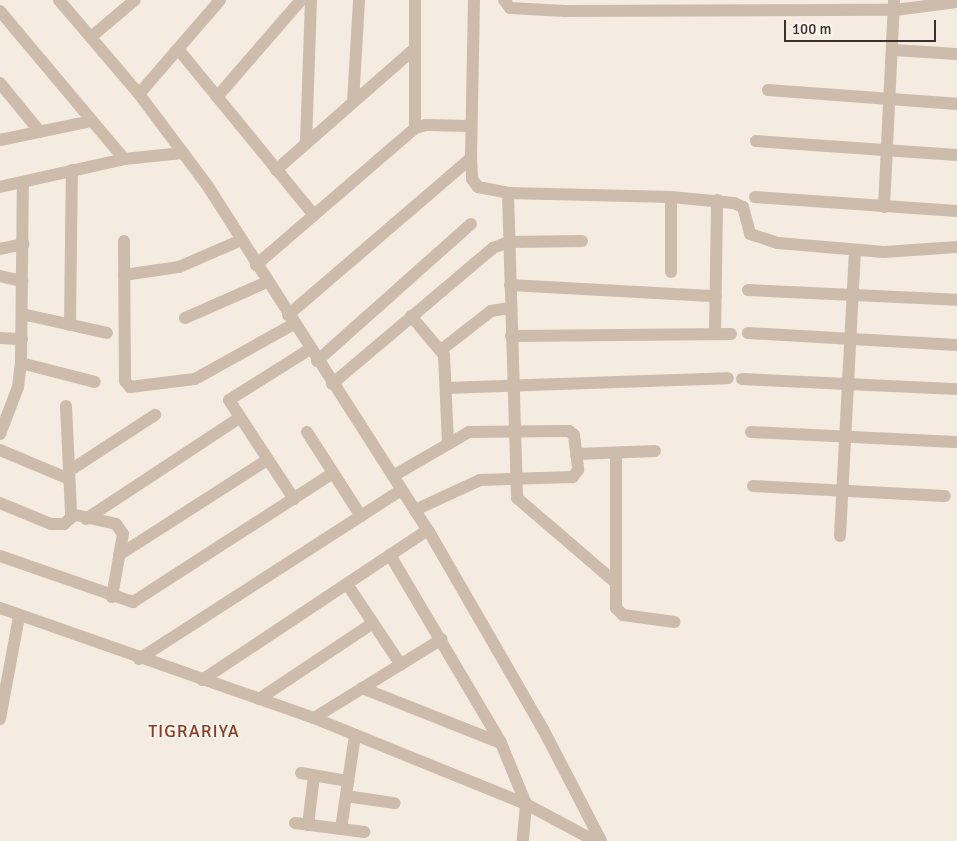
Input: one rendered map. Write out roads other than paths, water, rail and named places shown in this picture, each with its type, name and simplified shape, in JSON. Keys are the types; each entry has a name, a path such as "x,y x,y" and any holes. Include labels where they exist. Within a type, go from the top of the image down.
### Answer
{"street":[{"path":"59,0 138,94 182,153 428,530 543,729 601,841"},
{"path":"91,37 135,0"},
{"path":"217,97 301,0"},
{"path":"306,143 311,0"},
{"path":"353,102 359,0"},
{"path":"415,0 415,128"},
{"path":"474,0 470,158 475,185 508,193 717,200 743,208 747,231 754,237 778,243 855,250 957,247"},
{"path":"504,0 510,8 565,5 895,5 957,2"},
{"path":"138,94 216,3"},
{"path":"884,207 895,5"},
{"path":"0,11 124,158"},
{"path":"178,49 314,215"},
{"path":"276,170 414,49"},
{"path":"893,50 957,54"},
{"path":"1,87 40,132"},
{"path":"768,90 957,104"},
{"path":"0,140 92,121"},
{"path":"256,265 415,128 426,125 471,126"},
{"path":"756,141 957,155"},
{"path":"0,187 124,158 182,153"},
{"path":"124,241 125,381 130,388 195,379 291,319 470,158"},
{"path":"70,325 72,170"},
{"path":"0,434 4,408 18,387 21,363 22,182"},
{"path":"508,193 511,386 515,478 520,502 615,582"},
{"path":"671,197 671,272"},
{"path":"755,197 957,211"},
{"path":"715,334 717,200"},
{"path":"317,361 471,224"},
{"path":"124,275 179,267 240,240"},
{"path":"332,384 485,253 509,242 582,240"},
{"path":"0,249 23,244"},
{"path":"840,536 855,250"},
{"path":"0,276 22,281"},
{"path":"185,318 267,282"},
{"path":"510,285 716,296"},
{"path":"748,290 957,300"},
{"path":"441,350 491,311 510,308"},
{"path":"22,314 107,333"},
{"path":"411,316 441,350 446,388 448,444"},
{"path":"748,333 957,345"},
{"path":"511,336 731,334"},
{"path":"0,338 22,339"},
{"path":"294,499 229,404 229,397 310,349"},
{"path":"21,363 95,382"},
{"path":"446,388 728,378"},
{"path":"742,379 957,389"},
{"path":"66,406 73,516"},
{"path":"69,475 155,415"},
{"path":"86,519 239,418"},
{"path":"393,476 469,432 569,431 574,434 578,473 573,477 480,480 415,510"},
{"path":"307,432 361,516"},
{"path":"751,432 955,442"},
{"path":"0,450 69,475"},
{"path":"576,454 655,451"},
{"path":"616,452 615,604 619,612 675,622"},
{"path":"119,555 267,460"},
{"path":"0,556 112,597 128,602 137,601 333,473"},
{"path":"753,486 945,496"},
{"path":"139,659 401,490"},
{"path":"0,504 58,525 73,516 119,526 123,534 112,597"},
{"path":"202,680 428,530"},
{"path":"390,556 442,640 500,743 526,804 523,841"},
{"path":"347,584 400,665"},
{"path":"0,608 139,659 314,718 526,804 595,841"},
{"path":"0,719 19,616"},
{"path":"259,700 373,623"},
{"path":"314,718 442,640"},
{"path":"362,688 500,743"},
{"path":"341,829 355,735"},
{"path":"301,773 348,781"},
{"path":"308,825 314,776"},
{"path":"346,796 394,803"},
{"path":"295,823 364,832"}],"district":[{"name":"TIGRARIYA","path":"194,731"}]}
